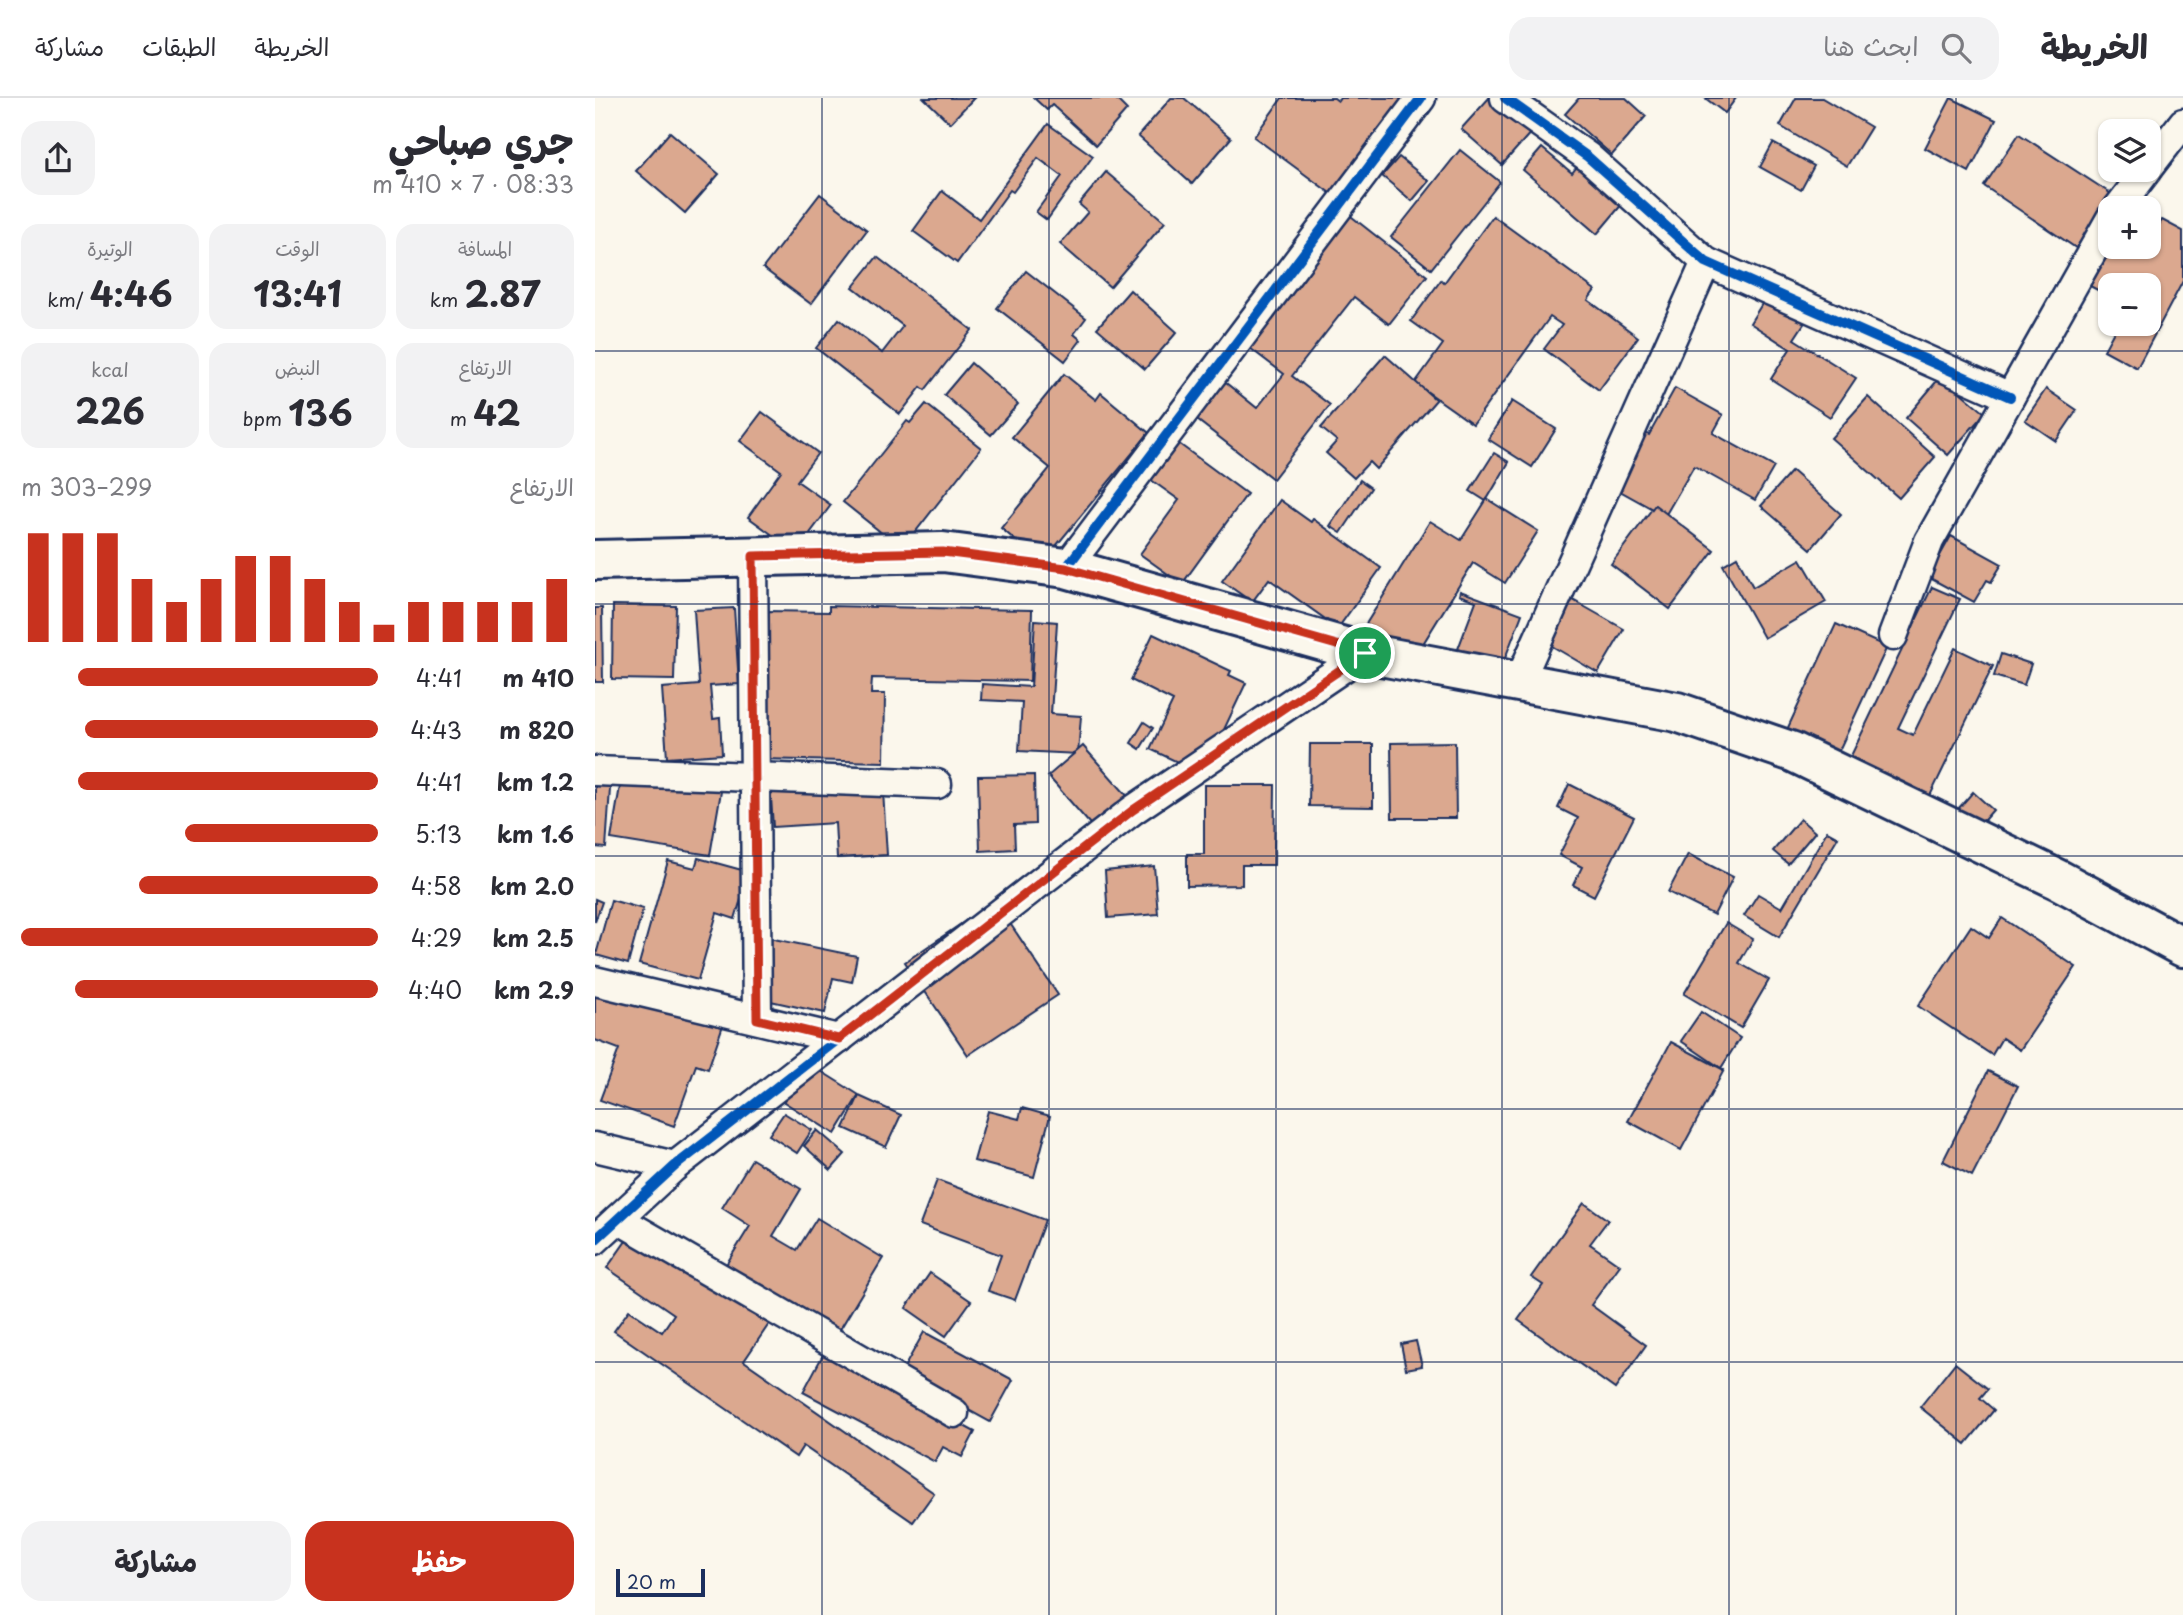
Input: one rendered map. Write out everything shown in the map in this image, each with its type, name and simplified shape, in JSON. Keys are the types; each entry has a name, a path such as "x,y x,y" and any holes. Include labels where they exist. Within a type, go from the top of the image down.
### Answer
{"main road":[{"path":"595,560 943,552 1066,568 1365,653 1677,712 1793,752 2059,880 2183,947"}],"street":[{"path":"1066,568 1421,98"},
{"path":"1505,98 1588,157 1706,262 2010,397"},
{"path":"2161,152 2183,123"},
{"path":"2127,196 2138,182"},
{"path":"1893,636 1929,541 2098,241"},
{"path":"1519,682 1706,262"},
{"path":"753,556 757,1019"},
{"path":"595,1240 675,1166 1133,810 1365,653"},
{"path":"595,771 937,784"},
{"path":"595,981 839,1039"},
{"path":"595,1147 675,1166"},
{"path":"618,1219 954,1412"}],"building":[{"path":"924,98 974,98 950,123"},
{"path":"1034,98 1115,98 1127,110 1096,145 1052,105 1047,110"},
{"path":"1171,98 1184,98 1231,138 1192,184 1138,136"},
{"path":"1282,98 1334,98 1338,101 1340,98 1410,98 1337,198 1254,137"},
{"path":"1489,98 1494,98 1532,131 1502,165 1461,129"},
{"path":"1579,98 1626,98 1646,116 1612,155 1565,114"},
{"path":"1705,98 1736,98 1725,113"},
{"path":"1796,98 1822,98 1871,127 1847,166 1780,126"},
{"path":"1951,98 1996,120 1969,172 1925,148"},
{"path":"1048,124 1093,156 1047,220 1036,212 1062,176 1038,158 1013,192 1010,190 957,263 913,231 942,191 979,219"},
{"path":"670,132 719,174 685,213 636,171"},
{"path":"2019,134 2113,195 2098,196 2098,216 2076,248 1984,186"},
{"path":"1773,143 1814,166 1801,190 1760,167"},
{"path":"1542,148 1572,173 1583,159 1628,197 1597,234 1523,170"},
{"path":"1460,150 1500,182 1431,269 1391,237"},
{"path":"1399,157 1429,181 1412,201 1382,176"},
{"path":"1106,172 1165,222 1110,287 1060,244 1088,212 1079,204"},
{"path":"820,194 867,230 811,304 763,268"},
{"path":"1347,213 1427,276 1389,324 1354,297 1292,376 1330,405 1273,479 1192,416 1221,379 1257,408 1284,374 1242,342"},
{"path":"1493,216 1595,290 1588,300 1638,337 1599,390 1544,349 1562,325 1550,317 1473,424 1415,383 1443,344 1411,321 1441,280 1444,283"},
{"path":"2161,222 2183,231 2183,281 2161,323 2161,273 2098,273 2098,290 2090,286 2105,259 2161,259"},
{"path":"877,257 972,330 925,390 921,387 900,414 816,348 839,319 882,353 903,326 853,287"},
{"path":"1026,271 1086,318 1074,334 1081,340 1065,361 997,308"},
{"path":"1772,288 1811,313 1794,339 1856,378 1830,417 1771,379 1790,349 1750,323"},
{"path":"1130,290 1177,332 1145,369 1097,328"},
{"path":"2112,336 2154,336 2137,368 2104,350"},
{"path":"1385,355 1436,400 1376,469 1369,462 1354,478 1326,453 1337,441 1321,428"},
{"path":"971,363 1018,404 991,435 944,395"},
{"path":"1064,374 1096,400 1101,393 1149,433 1042,563 1001,528 1050,468 1012,437"},
{"path":"1941,376 1985,413 1948,455 1906,418"},
{"path":"1675,388 1723,415 1713,433 1774,467 1755,500 1694,466 1665,516 1613,487 1643,432 1649,435"},
{"path":"2046,389 2077,410 2056,441 2025,420"},
{"path":"1868,397 1935,457 1899,498 1831,438"},
{"path":"1512,401 1556,429 1532,467 1488,439"},
{"path":"926,404 981,448 902,549 843,502 907,421 910,423"},
{"path":"762,412 818,453 797,481 831,505 796,552 748,517 781,471 740,441"},
{"path":"1167,435 1247,494 1182,584 1140,554 1179,500 1140,472"},
{"path":"1494,453 1509,462 1486,501 1470,491"},
{"path":"1792,471 1841,514 1811,549 1761,506"},
{"path":"1360,480 1371,488 1341,533 1330,526"},
{"path":"1487,499 1538,531 1505,583 1473,563 1416,655 1366,624 1430,521 1461,540"},
{"path":"1280,500 1311,522 1313,519 1381,568 1338,628 1269,579 1252,602 1222,581"},
{"path":"1655,505 1714,550 1670,609 1611,564"},
{"path":"1951,536 2002,564 1991,582 1987,580 1974,602 1928,577"},
{"path":"1737,557 1753,587 1801,559 1826,602 1764,638 1723,565"},
{"path":"1932,587 1960,599 1898,728 1913,735 1955,648 1993,666 1928,800 1848,762"},
{"path":"1460,591 1522,614 1502,666 1458,649 1476,601 1459,595"},
{"path":"1571,599 1624,629 1598,673 1545,642"},
{"path":"613,605 676,606 674,680 612,679"},
{"path":"829,606 1032,610 1030,681 872,678 871,694 885,694 884,762 762,759 766,611 829,612"},
{"path":"595,608 602,608 603,682 595,682"},
{"path":"734,608 739,684 710,686 713,719 720,718 722,754 667,758 662,688 699,685 694,610"},
{"path":"1035,620 1057,622 1051,714 1081,716 1078,754 1019,751 1022,702 981,700 982,684 1031,687"},
{"path":"1836,624 1887,647 1836,757 1785,734"},
{"path":"1153,634 1231,671 1229,675 1246,683 1203,774 1150,749 1173,701 1131,680"},
{"path":"2001,654 2031,664 2024,685 1994,676"},
{"path":"1144,722 1153,728 1140,749 1131,743"},
{"path":"1455,742 1456,818 1392,818 1391,743"},
{"path":"1310,744 1373,744 1373,807 1309,806"},
{"path":"1083,746 1138,808 1103,839 1048,776"},
{"path":"623,769 723,780 710,855 611,839"},
{"path":"595,773 611,774 606,848 595,847"},
{"path":"882,775 887,855 837,858 835,823 773,827 770,782"},
{"path":"1034,775 1035,824 1014,825 1015,849 980,851 978,776"},
{"path":"1569,784 1634,817 1594,896 1573,885 1582,867 1559,855 1578,818 1558,808"},
{"path":"1204,785 1275,785 1274,865 1242,865 1242,885 1187,886 1187,854 1204,854"},
{"path":"1973,792 1993,810 1978,827 1958,809"},
{"path":"1800,819 1815,832 1788,864 1773,851"},
{"path":"1827,831 1838,837 1779,937 1744,916 1758,894 1782,908"},
{"path":"1688,854 1733,877 1714,915 1668,892"},
{"path":"698,858 749,872 735,919 717,913 698,980 639,964 668,861 695,868"},
{"path":"1154,866 1158,914 1108,918 1105,871"},
{"path":"595,899 602,902 595,922"},
{"path":"611,900 643,909 628,964 596,955"},
{"path":"995,901 1058,995 968,1055 905,962"},
{"path":"2002,918 2076,967 2020,1050 2002,1038 1992,1055 1918,1006 1971,926 1989,938"},
{"path":"1726,923 1753,939 1739,963 1769,980 1741,1028 1684,994"},
{"path":"769,938 857,956 852,982 833,978 825,1013 757,998"},
{"path":"595,976 724,1022 708,1069 696,1065 674,1126 600,1100 619,1049 595,1040"},
{"path":"1701,1012 1740,1038 1721,1068 1681,1041"},
{"path":"1671,1042 1724,1070 1681,1150 1628,1121"},
{"path":"800,1058 859,1095 835,1134 776,1097"},
{"path":"1988,1071 2018,1086 1972,1176 1943,1161"},
{"path":"859,1096 901,1115 886,1147 844,1128"},
{"path":"1022,1108 1050,1116 1034,1177 974,1161 988,1111 1019,1119"},
{"path":"784,1113 812,1130 797,1153 769,1135"},
{"path":"817,1130 845,1154 831,1170 804,1146"},
{"path":"752,1159 801,1189 773,1236 797,1250 817,1218 883,1258 836,1336 724,1268 750,1226 722,1208"},
{"path":"937,1180 1045,1220 1015,1300 988,1291 1001,1255 920,1225"},
{"path":"1584,1203 1608,1220 1590,1244 1620,1265 1591,1305 1646,1345 1615,1389 1518,1320 1543,1285 1531,1277"},
{"path":"633,1231 769,1324 744,1361 934,1493 913,1522 803,1446 796,1457 614,1331 629,1310 662,1332 674,1314 607,1268"},
{"path":"930,1273 971,1301 946,1336 906,1308"},
{"path":"924,1332 1013,1380 990,1422 901,1373"},
{"path":"1416,1341 1422,1366 1406,1369 1401,1344"},
{"path":"825,1351 975,1432 962,1457 943,1447 935,1462 803,1392"},
{"path":"1955,1363 1988,1389 1980,1398 1994,1410 1966,1444 1920,1407"}],"cycle path":[{"path":"1066,568 1421,98"},
{"path":"1505,98 1588,157 1706,262 2010,397"},
{"path":"753,556 757,1019"},
{"path":"595,1240 675,1166 1133,810 1365,653"}],"route":[{"path":"943,552 1066,568 1365,653 1133,810 839,1039 757,1019 753,556 943,552"}]}
